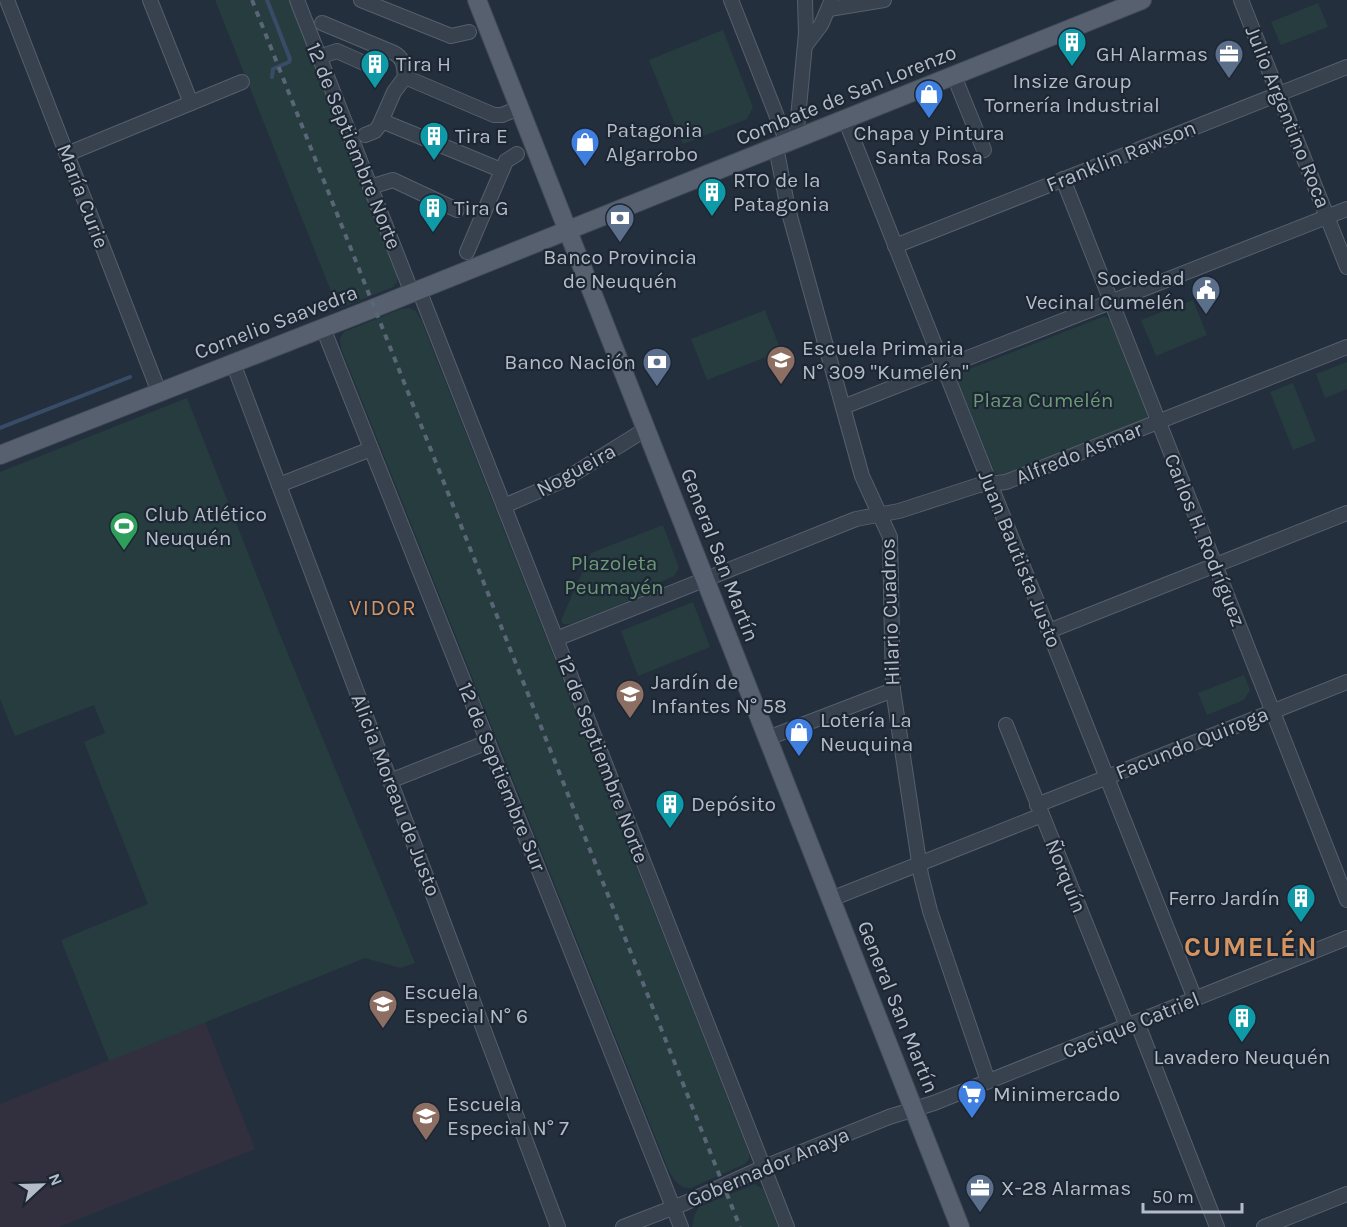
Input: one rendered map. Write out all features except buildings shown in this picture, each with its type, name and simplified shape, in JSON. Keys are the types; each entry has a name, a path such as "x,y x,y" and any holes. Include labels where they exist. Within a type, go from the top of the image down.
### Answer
{"main road":[{"name":"General San Martín","path":"477,0 960,1227"},
{"name":"Combate de San Lorenzo","path":"568,231 1142,0"},
{"name":"Cornelio Saavedra","path":"0,454 568,231"}],"street":[{"name":"María Curie","path":"7,0 159,392"},
{"path":"150,0 191,103"},
{"name":"12 de Septiembre Norte","path":"297,0 370,188 416,291 504,506 787,1227"},
{"path":"361,0 451,36 469,32"},
{"path":"731,0 786,143"},
{"path":"738,0 740,22"},
{"path":"786,143 805,46 805,0"},
{"path":"805,46 821,25 830,4 884,0"},
{"name":"Julio Argentino Roca","path":"1241,0 1347,267"},
{"path":"322,23 398,55 402,62 405,77 394,92 382,121 375,131 365,135"},
{"path":"319,57 337,51 364,63"},
{"name":"Franklin Rawson","path":"895,246 1347,67"},
{"path":"954,76 984,150"},
{"path":"405,77 494,116 502,116 519,108"},
{"path":"67,154 242,82"},
{"name":"Juan Bautista Justo","path":"845,119 1195,999"},
{"path":"382,121 501,170"},
{"name":"Hilario Cuadros","path":"786,143 784,197 866,486 887,529 891,546 893,690 919,864 928,905 988,1082"},
{"path":"467,252 506,160 517,154"},
{"name":"Carlos H. Rodríguez","path":"1063,179 1347,900"},
{"path":"370,188 393,180 457,210"},
{"path":"843,407 1347,209"},
{"name":"12 de Septiembre Sur","path":"323,328 681,1227"},
{"name":"Alfredo Asmar","path":"556,639 856,519 900,511 974,487 1006,482 1347,348"},
{"name":"Alicia Moreau de Justo","path":"233,363 558,1227"},
{"name":"Nogueira","path":"504,506 564,480 646,429"},
{"path":"279,485 371,449"},
{"path":"1049,631 1347,513"},
{"name":"Facundo Quiroga","path":"831,899 919,864 1040,810 1107,777 1347,682"},
{"path":"768,738 893,690"},
{"name":"Ñorquín","path":"1006,725 1132,1024"},
{"path":"390,781 488,742"},
{"name":"Cacique Catriel","path":"914,1109 988,1082 1347,938"},
{"path":"1132,1024 1217,1227"},
{"name":"Gobernador Anaya","path":"622,1227 674,1207 764,1167 914,1109"},
{"path":"1264,1227 1347,1194"}],"shaded area":[{"path":"205,1022 255,1149 59,1227 0,1227 0,1104"}],"green space":[{"path":"215,0 290,0 397,271 397,282 393,287 338,309"},
{"path":"1318,3 1328,27 1281,45 1271,22"},
{"path":"723,30 753,107 747,119 683,144 649,60"},
{"path":"1193,300 1207,335 1156,356 1141,320"},
{"path":"409,308 416,311 422,322 749,1153 749,1159 745,1164 691,1188 680,1185 668,1169 341,348 340,338 344,332 401,309"},
{"path":"765,310 781,351 707,380 691,339"},
{"name":"Plaza Cumelén","path":"1105,316 1112,321 1148,411 1147,417 1143,421 1004,476 995,473 959,384 958,375"},
{"path":"1347,362 1347,389 1325,398 1316,374"},
{"path":"1293,383 1316,441 1293,450 1270,392"},
{"path":"187,398 279,632 415,963 400,968 365,958 109,1061 61,940 148,904 84,742 105,733 94,705 15,736 0,699 0,472"},
{"name":"Plazoleta Peumayén","path":"663,525 679,568 674,576 656,584 658,589 571,624 563,624 561,620 591,553"},
{"path":"693,602 710,647 638,676 621,631"},
{"path":"1244,675 1250,690 1244,700 1207,715 1198,693"},
{"path":"755,1184 763,1189 778,1227 692,1227 699,1207"}],"waterway":[{"path":"267,0 290,59 289,62 273,69 272,77"},
{"path":"0,428 130,377"}],"railway":[{"path":"252,0 740,1227"}],"place":[{"name":"Insize Group Tornería Industrial","path":"1072,68"},
{"name":"GH Alarmas","path":"1229,80"},
{"name":"Tira H","path":"375,90"},
{"name":"Chapa y Pintura Santa Rosa","path":"929,120"},
{"name":"Tira E","path":"434,162"},
{"name":"Patagonia Algarrobo","path":"585,168"},
{"name":"RTO de la Patagonia","path":"712,218"},
{"name":"Tira G","path":"433,234"},
{"name":"Banco Provincia de Neuquén","path":"620,244"},
{"name":"Sociedad Vecinal Cumelén","path":"1206,316"},
{"name":"Escuela Primaria N° 309 \"Kumelén\"","path":"781,386"},
{"name":"Banco Nación","path":"657,388"},
{"name":"Club Atlético Neuquén","path":"124,552"},
{"name":"Jardín de Infantes N° 58","path":"630,720"},
{"name":"Lotería La Neuquina","path":"799,758"},
{"name":"Depósito","path":"670,830"},
{"name":"Ferro Jardín","path":"1301,924"},
{"name":"Escuela Especial N° 6","path":"383,1030"},
{"name":"Lavadero Neuquén","path":"1242,1044"},
{"name":"Minimercado","path":"972,1120"},
{"name":"Escuela Especial N° 7","path":"426,1142"},
{"name":"X-28 Alarmas","path":"980,1214"}],"district":[{"name":"VIDOR","path":"383,607"},
{"name":"CUMELÉN","path":"1251,947"}]}
